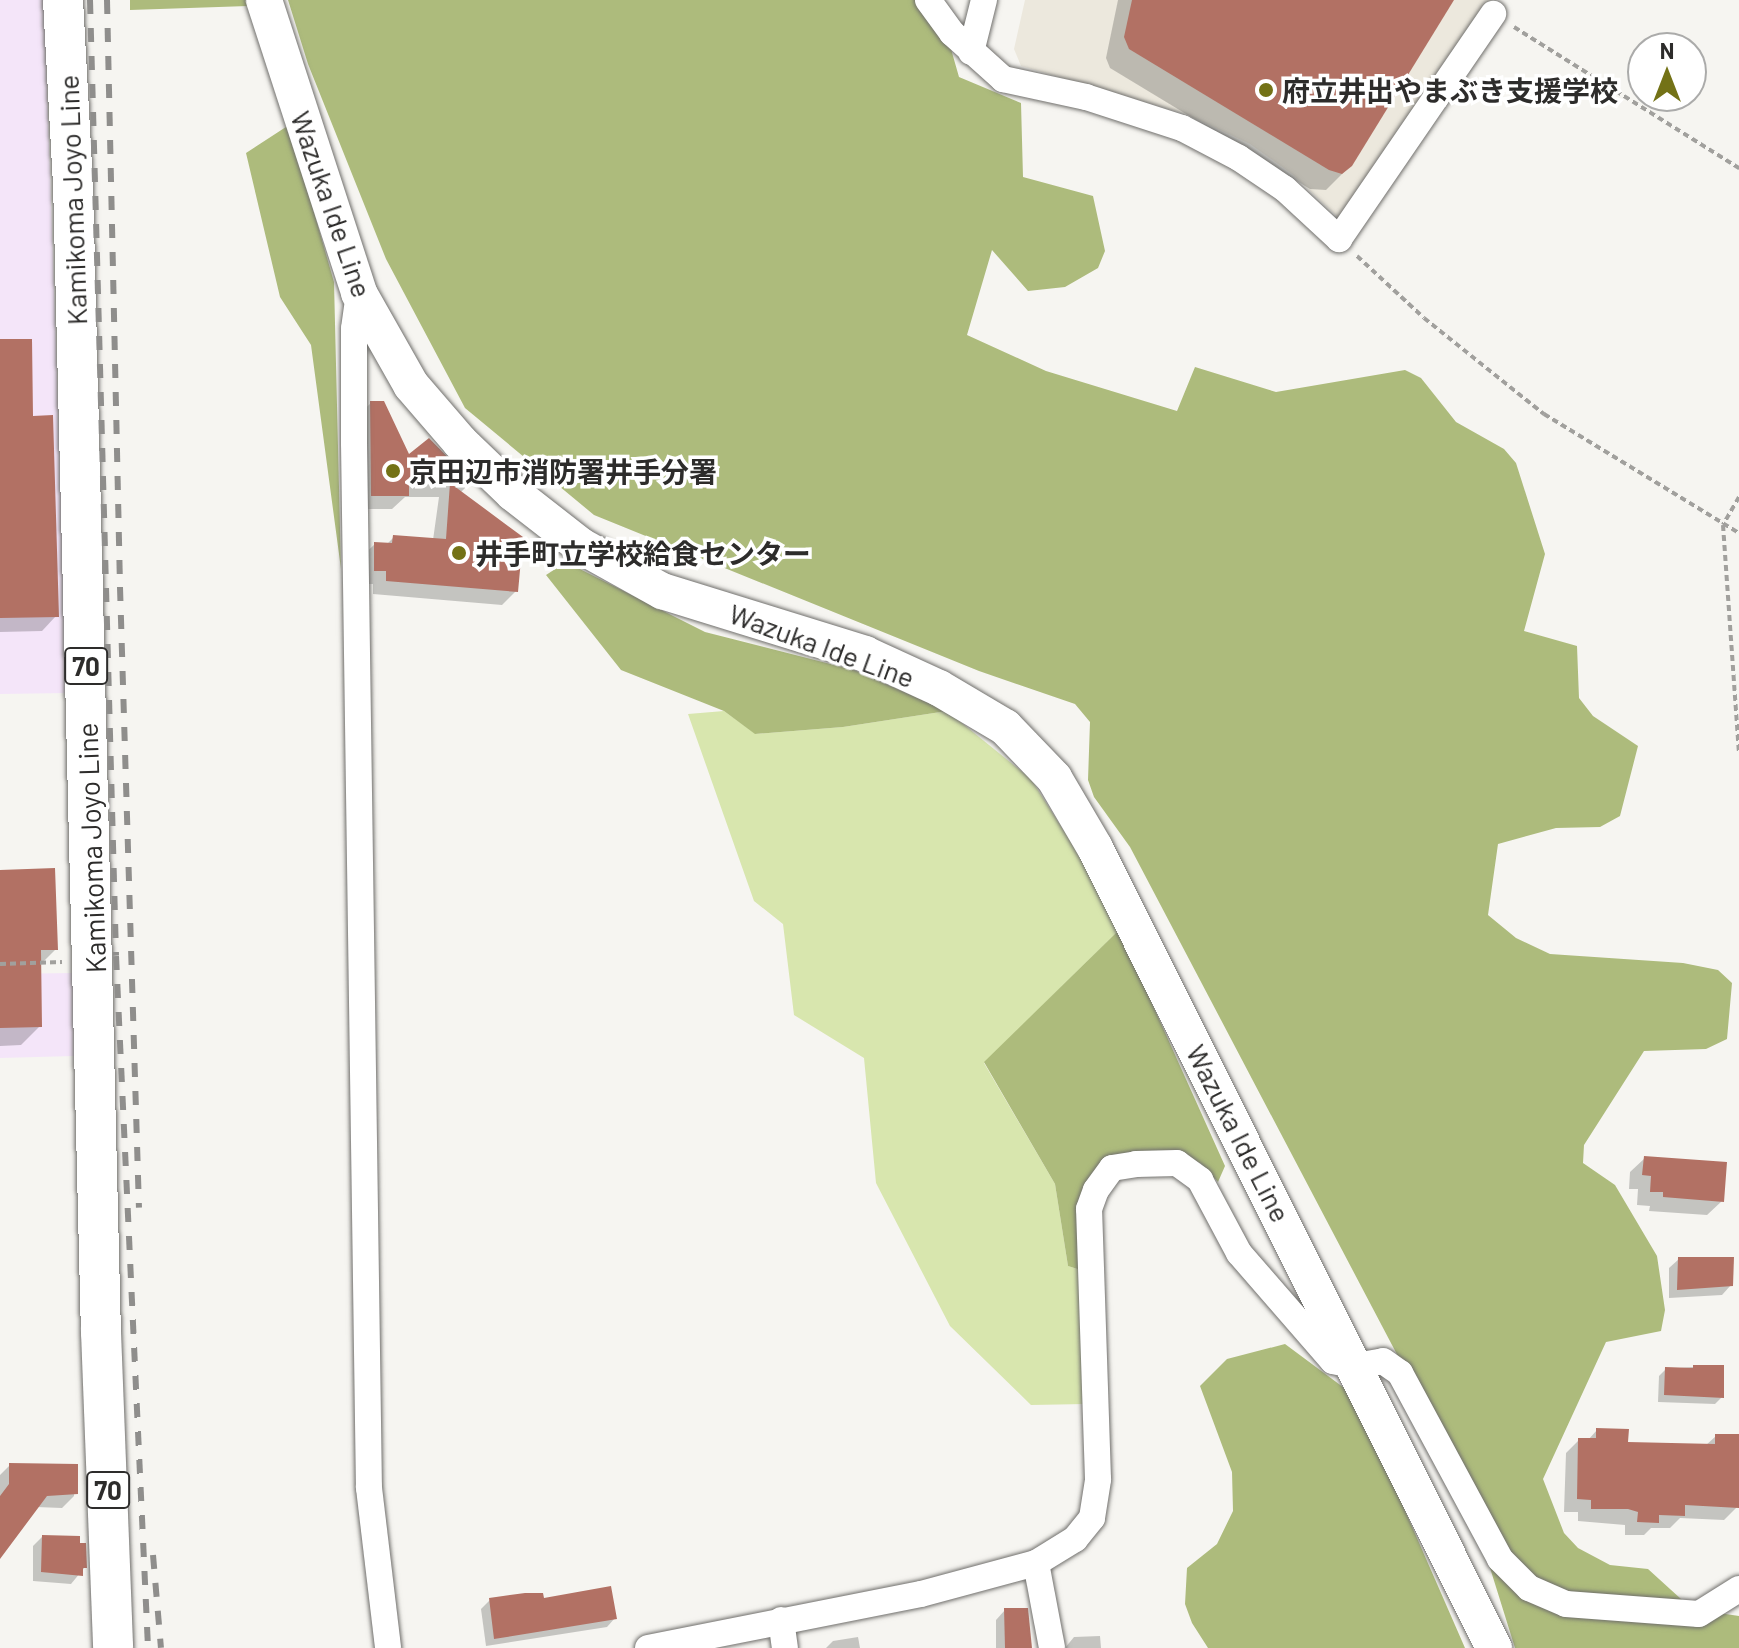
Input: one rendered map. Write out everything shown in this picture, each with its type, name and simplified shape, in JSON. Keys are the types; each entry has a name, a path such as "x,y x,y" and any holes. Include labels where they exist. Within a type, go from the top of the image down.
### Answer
{"main road":[{"name":"Kamikoma Joyo Line","path":"63,0 73,182 101,1332 113,1648"},
{"name":"Wazuka Ide Line","path":"264,0 359,293 411,385 460,442 513,493 581,546 662,591 865,654 939,688 1005,727 1054,778 1095,848 1494,1648"}],"street":[{"path":"928,0 971,52 1003,79 1086,97 1182,128 1239,158 1285,189 1339,239 1493,14"},
{"path":"971,52 984,0"},
{"path":"359,293 354,329 354,443 369,1472 388,1648"},
{"path":"648,1648 921,1594 1036,1563 1075,1539 1092,1518 1098,1479 1089,1209 1096,1190 1112,1168 1177,1163 1200,1180 1239,1253 1333,1361 1356,1366 1383,1361 1400,1373 1500,1559 1529,1588 1566,1604 1699,1614 1739,1589"},
{"path":"1036,1563 1052,1648"},
{"path":"781,1620 785,1648"}],"path":[{"path":"1493,14 1739,168"},
{"path":"1339,239 1424,318 1544,414 1739,533"},
{"path":"1739,497 1723,525 1739,751"},
{"path":"0,964 94,961"}],"shaded area":[{"path":"0,0 44,0 68,693 0,694"},
{"name":"府立井出やまぶき支援学校","path":"1025,0 1491,0 1340,219 1292,174 1250,144 1186,114 1021,66 1014,49"},
{"path":"73,973 74,1056 0,1058 0,974"}],"green space":[{"path":"130,0 246,0 248,6 130,10"},
{"path":"288,0 919,0 951,49 959,77 1021,103 1023,177 1093,196 1105,251 1098,268 1065,287 1028,291 992,250 967,335 1046,371 1177,411 1195,367 1276,392 1405,370 1421,378 1456,422 1504,449 1516,463 1545,554 1524,631 1577,646 1579,698 1593,716 1638,746 1620,816 1600,827 1556,828 1498,844 1488,915 1516,938 1550,954 1683,963 1718,970 1732,983 1727,1039 1706,1049 1644,1051 1584,1145 1583,1163 1615,1185 1657,1256 1665,1310 1661,1331 1606,1342 1543,1479 1564,1533 1578,1548 1610,1565 1648,1569 1692,1609 1739,1616 1739,1648 1515,1648 1462,1478 1130,847 1094,797 1088,780 1090,722 1075,704 979,671 594,515 465,408 386,259 308,64"},
{"path":"289,125 334,282 341,569 311,345 280,297 246,153"},
{"path":"566,562 705,632 854,670 947,711 843,727 755,734 724,711 621,670 546,575"},
{"path":"724,711 756,734 843,727 947,711 1031,779 1074,847 1119,930 984,1063 1055,1184 1068,1266 1084,1271 1086,1404 1031,1405 950,1326 876,1183 864,1058 794,1015 783,924 754,901 688,714"},
{"path":"1119,930 1225,1166 1218,1182 1200,1163 1146,1152 1091,1176 1076,1212 1084,1271 1068,1266 1055,1184 984,1062"},
{"path":"1285,1344 1355,1396 1465,1648 1208,1648 1192,1623 1185,1604 1187,1568 1217,1544 1233,1511 1232,1472 1200,1386 1227,1359"}],"building":[{"name":"府立井出やまぶき支援学校","path":"1132,0 1454,0 1352,166 1342,174 1329,170 1129,49 1124,37"},
{"path":"0,339 32,339 33,416 53,415 59,617 0,618"},
{"path":"370,401 384,401 409,454 429,438 473,483 409,483 409,496 371,496"},
{"path":"450,483 523,537 518,592 386,581 386,571 374,571 374,542 392,543 393,535 446,539"},
{"path":"55,868 58,950 41,950 42,1027 0,1028 0,870"},
{"path":"1644,1156 1727,1162 1724,1202 1663,1197 1663,1192 1650,1192 1651,1176 1642,1175"},
{"path":"1678,1257 1734,1257 1733,1286 1677,1290"},
{"path":"1693,1365 1724,1365 1724,1398 1664,1395 1665,1367 1693,1368"},
{"path":"1596,1428 1629,1429 1628,1442 1715,1444 1715,1434 1739,1434 1739,1508 1685,1505 1685,1516 1659,1515 1659,1523 1637,1522 1638,1512 1628,1509 1591,1509 1591,1500 1577,1499 1578,1438 1596,1438"},
{"path":"9,1463 78,1464 78,1494 47,1496 0,1559 0,1496 9,1484"},
{"path":"42,1535 80,1536 80,1543 86,1543 87,1568 83,1568 83,1576 41,1572"},
{"path":"611,1586 617,1619 494,1639 489,1598 543,1593 544,1598"},
{"path":"1004,1608 1028,1608 1032,1648 1005,1648"}],"railway":[{"path":"90,0 116,956 148,1648"},
{"path":"107,0 120,587 139,1208"},
{"path":"153,1555 161,1648"}],"place":[{"name":"府立井出やまぶき支援学校","path":"1266,90"},
{"name":"京田辺市消防署井手分署","path":"393,471"},
{"name":"井手町立学校給食センター","path":"459,553"}]}
